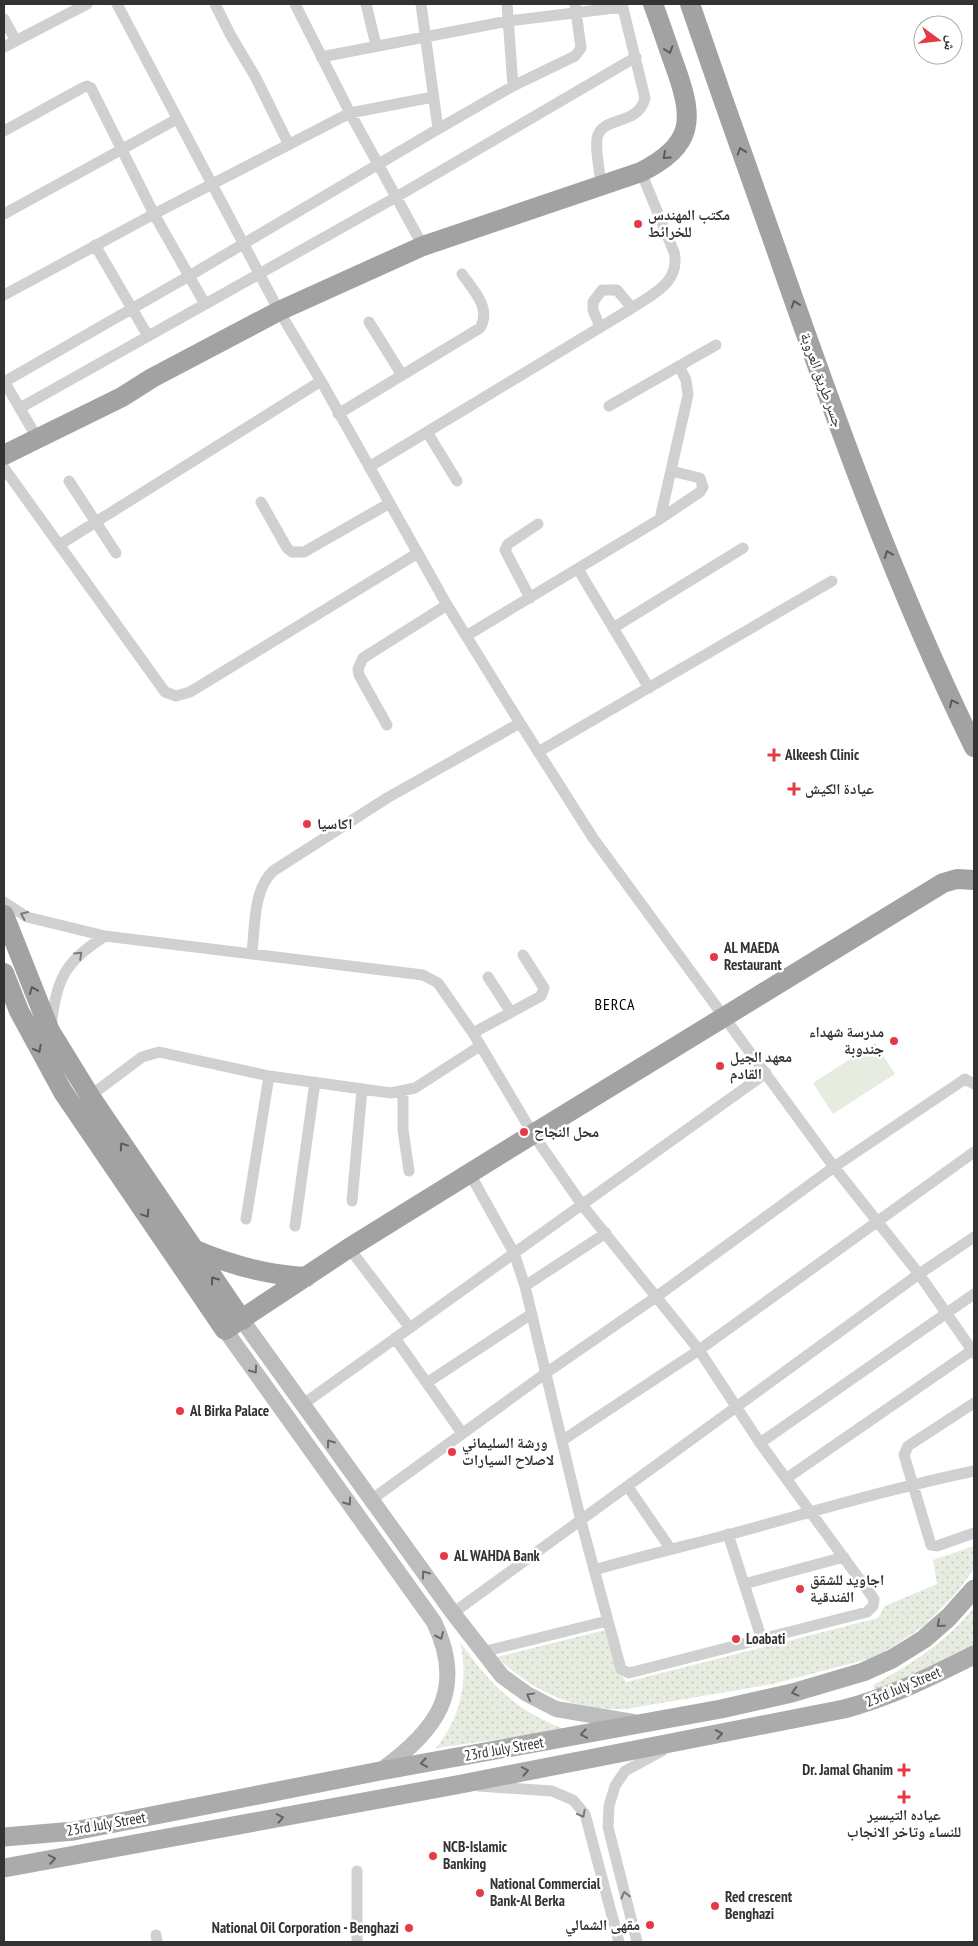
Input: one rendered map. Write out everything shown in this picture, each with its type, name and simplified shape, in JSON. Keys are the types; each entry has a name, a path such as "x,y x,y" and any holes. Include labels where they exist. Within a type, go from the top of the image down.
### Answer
{"highway":[{"path":"4,455 34,432 133,382 152,378 279,310 423,246 641,172 659,163 674,150 684,133 688,120 685,94 653,4"},
{"name":"جسر طريق العروبة","path":"690,4 858,479 915,619 974,747"},
{"path":"4,440 34,432"},
{"path":"234,1325 349,1248 943,883 956,879 974,880"},
{"path":"4,915 50,1031 90,1096 193,1249 234,1325"},
{"path":"4,973 19,1011 63,1092 234,1325"},
{"path":"193,1249 218,1260 258,1272 306,1277"}],"main road":[{"path":"234,1325 302,1405 453,1613 502,1676 527,1694 556,1709 645,1723"},
{"path":"234,1325 434,1622 443,1642 448,1665 446,1690 437,1716 425,1734 408,1751 380,1771"},
{"name":"23rd July Street","path":"4,1837 74,1831 380,1771 645,1723 792,1693 863,1672 892,1659 924,1639 949,1617 974,1589"},
{"name":"23rd July Street","path":"4,1868 456,1785 872,1702 974,1655"}],"street":[{"path":"4,47 87,4"},
{"path":"117,4 279,310 447,605 538,752 593,838 834,1166 919,1274 945,1314 974,1351 787,1478"},
{"path":"215,4 256,78 289,145"},
{"path":"295,4 350,113 398,196 423,246"},
{"path":"366,4 376,45"},
{"path":"421,4 427,36 438,129"},
{"path":"507,4 513,86"},
{"path":"321,57 576,8 623,5 645,91 643,104 631,117 607,125 599,132 597,142 601,185"},
{"path":"34,432 4,381 189,276 513,86 579,52 576,8"},
{"path":"4,19 16,41"},
{"path":"20,408 398,196 636,57"},
{"path":"4,130 87,86 91,88 154,214 205,304"},
{"path":"4,295 95,245 350,113 433,97"},
{"path":"4,214 178,119"},
{"path":"369,467 632,308 665,286 672,277 676,265 674,252 641,172"},
{"path":"95,245 148,336"},
{"path":"338,414 480,328 484,322 483,306 462,274"},
{"path":"600,327 593,310 593,302 602,290 617,290 632,308"},
{"path":"369,322 402,375"},
{"path":"609,406 716,345"},
{"path":"660,519 688,395 686,380 679,366"},
{"path":"59,544 321,381"},
{"path":"427,432 457,481"},
{"path":"4,468 165,692 176,696 190,692 418,554"},
{"path":"466,636 660,519 700,492 702,487 700,478 671,471"},
{"path":"69,480 116,553"},
{"path":"261,502 287,548 298,553 304,552 390,503"},
{"path":"530,598 505,550 508,544 538,524"},
{"path":"613,628 743,548"},
{"path":"578,569 648,688"},
{"path":"538,752 832,581"},
{"path":"387,725 359,676 359,663 362,658 447,605"},
{"path":"252,954 260,889 266,878 273,871 387,798 520,723"},
{"path":"4,902 27,917 105,936 423,974 438,983 473,1032 533,1134 583,1206 699,1350 760,1443 874,1599 873,1606 867,1612 629,1673 621,1669 581,1521 563,1440 530,1315 525,1286 514,1253 470,1174"},
{"path":"50,1031 58,987 66,970 76,956 105,936"},
{"path":"473,1032 510,1011 542,996 544,988 523,955"},
{"path":"488,977 510,1011"},
{"path":"90,1096 142,1057 159,1052 269,1076 391,1093 403,1092 415,1088 480,1046"},
{"path":"302,1405 514,1253 583,1206 766,1073"},
{"path":"246,1219 269,1076"},
{"path":"371,1500 546,1372 656,1297 834,1166 965,1080 974,1084"},
{"path":"295,1226 315,1082"},
{"path":"352,1201 362,1089"},
{"path":"403,1092 403,1130 409,1171"},
{"path":"563,1440 699,1350 974,1152"},
{"path":"525,1286 606,1233"},
{"path":"453,1613 919,1274 974,1237"},
{"path":"349,1248 410,1328"},
{"path":"760,1443 974,1294"},
{"path":"428,1382 530,1315"},
{"path":"395,1338 462,1432"},
{"path":"974,1403 905,1450 904,1460 931,1545 937,1546 974,1533"},
{"path":"594,1570 912,1484 974,1471"},
{"path":"628,1487 670,1548"},
{"path":"728,1534 762,1640"},
{"path":"744,1584 844,1557"},
{"path":"482,1652 607,1621"},
{"path":"637,1942 608,1827 609,1806 615,1786 625,1771 648,1757 688,1740"},
{"path":"456,1785 552,1791 573,1800 584,1814 619,1942"},
{"path":"357,1870 357,1942"}],"shaded area":[{"path":"875,1043 895,1074 833,1114 813,1083"},
{"path":"974,1546 974,1569 958,1591 925,1625 879,1656 773,1684 626,1709 607,1709 572,1703 556,1697 525,1680 497,1657 605,1630 614,1664 626,1682 878,1618 885,1606 937,1584 933,1560"},
{"path":"974,1607 974,1645 875,1692 873,1685 928,1651 952,1631"},
{"path":"460,1642 482,1671 506,1695 533,1715 567,1730 436,1748 452,1724 461,1698 464,1670"}],"place":[{"name":"مكتب المهندس للخرائط","path":"638,224"},
{"name":"Alkeesh Clinic","path":"774,755"},
{"name":"عيادة الكيش","path":"794,789"},
{"name":"اكاسيا","path":"307,824"},
{"name":"AL MAEDA Restaurant","path":"714,957"},
{"name":"مدرسة شهداء جندوبة","path":"894,1041"},
{"name":"معهد الجيل القادم","path":"720,1066"},
{"name":"محل النجاح","path":"524,1132"},
{"name":"Al Birka Palace","path":"180,1411"},
{"name":"ورشة السليماني لاصلاح السيارات","path":"452,1452"},
{"name":"AL WAHDA Bank","path":"444,1556"},
{"name":"اجاويد للشقق الفندقية","path":"800,1589"},
{"name":"Loabati","path":"736,1639"},
{"name":"Dr. Jamal Ghanim","path":"904,1770"},
{"name":"عياده التيسير للنساء وتاخر الانجاب","path":"904,1797"},
{"name":"NCB-Islamic Banking","path":"433,1856"},
{"name":"National Commercial Bank-Al Berka","path":"480,1893"},
{"name":"Red crescent Benghazi","path":"715,1906"},
{"name":"مقهى الشمالي","path":"650,1925"},
{"name":"National Oil Corporation - Benghazi","path":"409,1928"}],"district":[{"name":"BERCA","path":"615,1004"}]}
